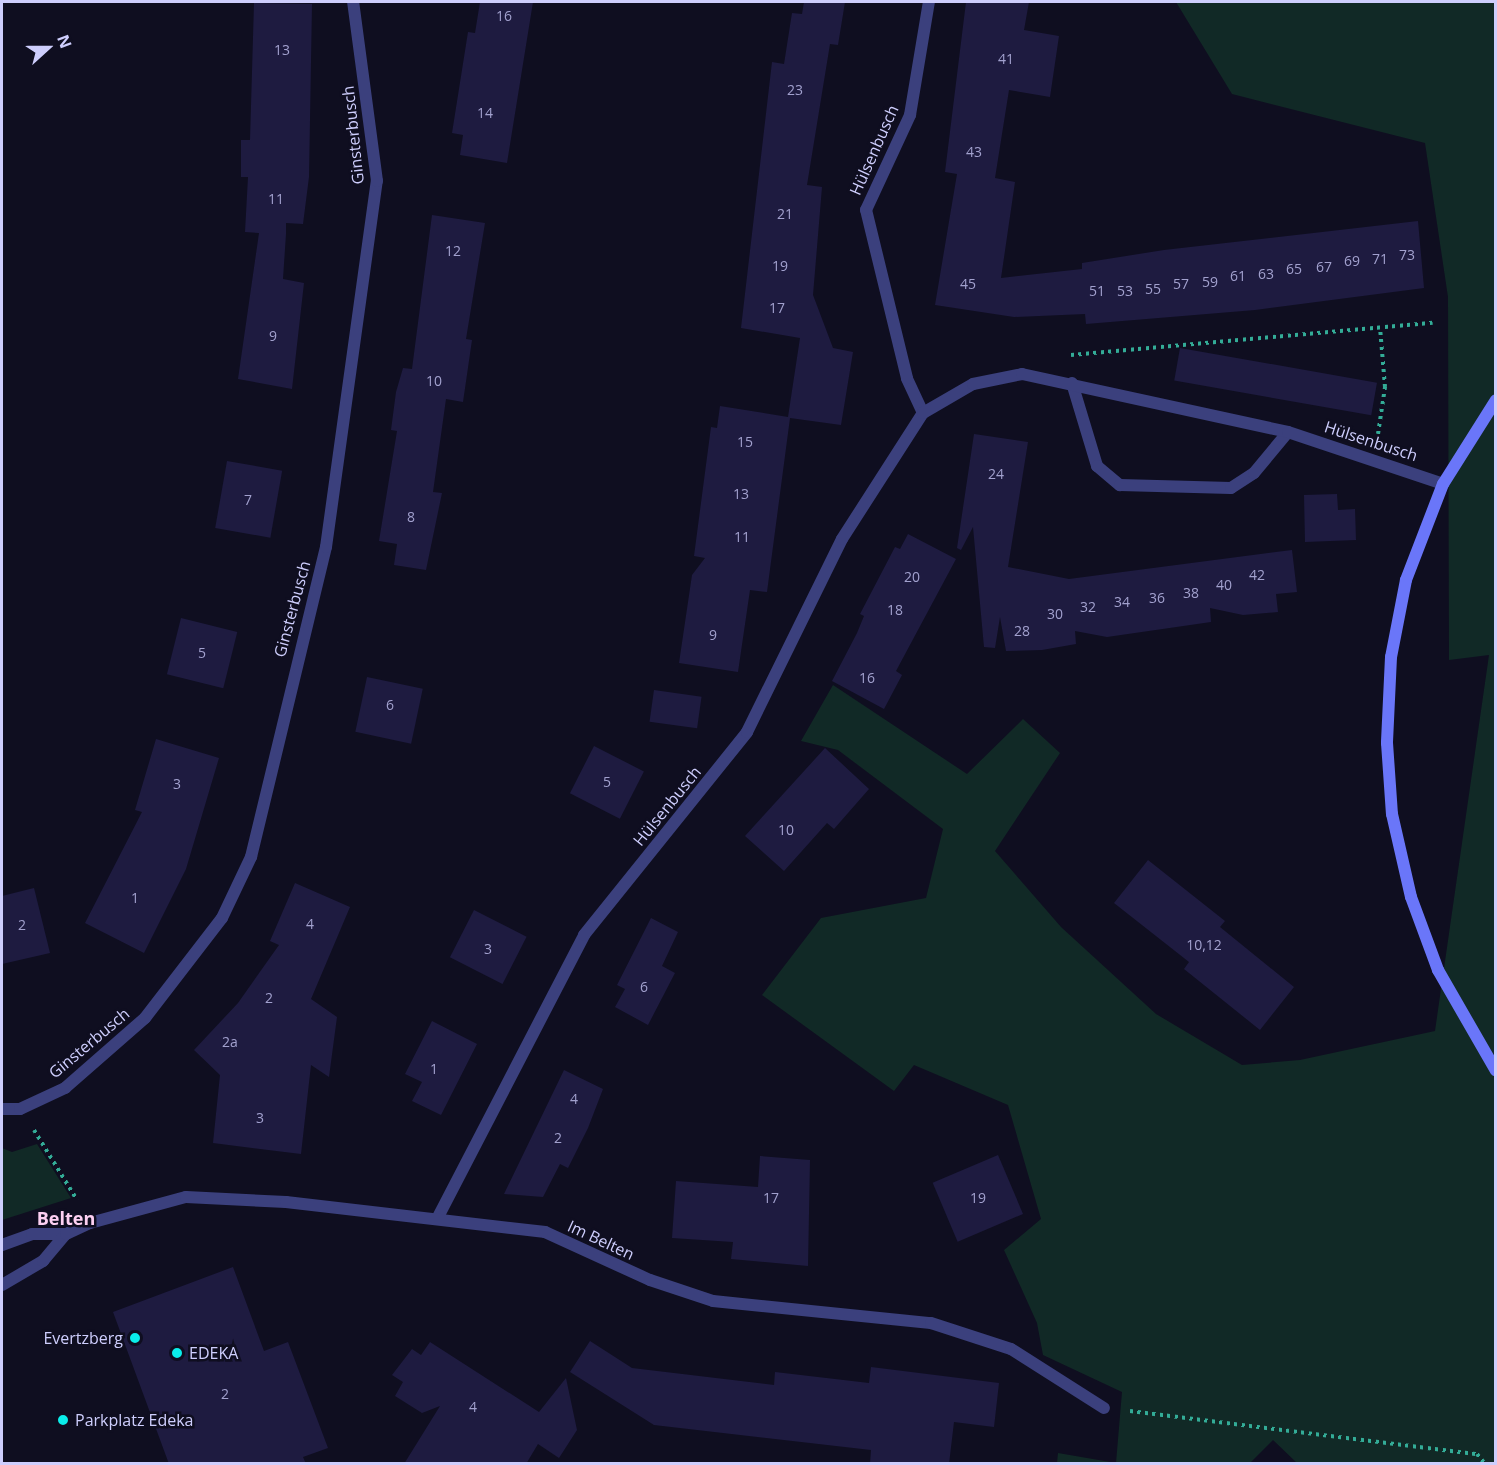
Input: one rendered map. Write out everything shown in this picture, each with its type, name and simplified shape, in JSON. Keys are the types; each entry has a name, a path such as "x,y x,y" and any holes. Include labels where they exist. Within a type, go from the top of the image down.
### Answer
{"main road":[{"path":"1496,400 1443,484 1418,542 1395,624 1388,700 1389,788 1401,867 1426,942 1496,1071"}],"street":[{"name":"Ginsterbusch","path":"2,1109 20,1109 65,1088 145,1018 222,918 251,857 326,547 377,181 353,2"},
{"name":"Hülsenbusch","path":"923,413 907,378 866,210 910,115 929,2"},
{"name":"Hülsenbusch","path":"436,1219 584,935 747,732 842,539 923,413 973,384 1012,376 1072,383 1288,432 1375,458 1443,484"},
{"path":"1072,383 1096,466 1120,485 1232,488 1254,473 1288,432"},
{"name":"Im Belten","path":"2,1245 32,1234 66,1234 90,1223 186,1197 436,1219 544,1232 650,1280 713,1301 931,1323 1011,1349 1104,1408"},
{"name":"Im Belten","path":"2,1285 43,1261 66,1234"}],"path":[{"path":"1072,383 1070,354 1433,323"},
{"path":"1375,458 1385,387 1380,328"},
{"path":"20,1109 90,1223"},
{"path":"1104,1408 1477,1454 1485,1464"}],"green space":[{"path":"1176,2 1495,2 1495,1463 1297,1463 1273,1440 1250,1463 1116,1463 1122,1392 1043,1355 1037,1323 1004,1250 1041,1219 1008,1105 914,1065 894,1091 762,995 821,918 926,898 943,829 838,750 801,741 833,685 967,774 1023,719 1060,753 995,851 1061,927 1156,1014 1242,1065 1300,1060 1435,1031 1489,655 1449,660 1448,297 1425,143 1232,94"},
{"path":"37,1144 71,1198 2,1220 2,1148 12,1152"},
{"path":"1058,1453 1116,1463 1057,1463"}],"building":[{"path":"480,2 533,2 507,163 460,155 463,135 452,133 468,32 475,33"},
{"path":"804,2 845,2 838,45 830,44 807,185 822,187 813,295 833,348 853,352 841,425 790,418 767,592 750,590 738,672 679,663 692,575 705,558 694,556 711,427 717,428 720,406 788,417 800,338 741,328 772,62 784,64 792,13 802,14"},
{"path":"966,2 1029,2 1024,30 1059,36 1050,97 1009,90 995,178 1015,182 1001,278 1082,269 1082,263 1164,250 1418,221 1424,288 1255,310 1086,324 1085,314 1014,317 935,305 957,174 945,172"},
{"path":"254,3 312,4 309,177 303,224 286,223 283,279 304,283 292,389 238,379 259,233 245,232 248,177 241,177 241,140 250,140"},
{"path":"432,215 485,223 466,339 472,340 463,402 446,399 433,492 442,493 426,570 394,565 397,544 379,541 397,431 391,430 396,392 403,368 412,369"},
{"path":"1180,348 1377,383 1371,415 1174,380"},
{"path":"974,434 1028,442 1008,567 1069,579 1292,550 1297,592 1276,594 1278,612 1243,615 1210,608 1211,622 1107,637 1075,631 1076,644 1042,650 1006,651 1000,617 995,648 984,647 973,527 961,550 957,548"},
{"path":"227,461 282,471 270,538 215,528"},
{"path":"1337,494 1338,510 1355,509 1356,540 1305,542 1304,495"},
{"path":"908,534 956,559 896,671 902,675 884,709 832,681 857,633 864,616 860,614 895,547 900,549"},
{"path":"181,618 237,632 223,688 167,674"},
{"path":"367,677 423,689 411,744 355,732"},
{"path":"654,690 702,697 697,728 650,722"},
{"path":"156,739 219,758 186,869 144,953 85,923 142,812 135,810"},
{"path":"594,746 644,771 620,819 570,793"},
{"path":"825,748 869,789 834,829 827,823 784,871 745,836"},
{"path":"1148,860 1225,921 1220,927 1294,987 1260,1030 1184,969 1189,962 1114,903"},
{"path":"295,883 350,907 311,999 337,1017 329,1077 311,1065 301,1154 213,1143 220,1075 194,1050 238,1003 279,945 270,941"},
{"path":"34,888 50,953 2,964 2,896"},
{"path":"474,910 527,937 503,984 450,957"},
{"path":"651,918 678,932 662,966 675,973 648,1025 615,1007 625,989 617,985"},
{"path":"432,1021 477,1044 441,1115 412,1101 422,1082 405,1074"},
{"path":"564,1070 603,1089 588,1128 568,1168 560,1164 543,1197 504,1194"},
{"path":"998,1155 1023,1214 958,1242 933,1183"},
{"path":"760,1156 810,1160 808,1266 731,1259 733,1242 672,1238 676,1181 758,1187"},
{"path":"233,1267 264,1351 288,1342 328,1448 303,1457 306,1464 169,1464 113,1312"},
{"path":"590,1341 632,1368 774,1385 775,1372 869,1383 871,1367 999,1383 994,1427 954,1422 949,1464 870,1464 871,1450 654,1425 570,1372"},
{"path":"430,1342 539,1412 566,1378 577,1430 559,1458 538,1444 526,1464 404,1464 440,1406 422,1413 395,1396 403,1382 392,1375 412,1349 421,1355"}],"place":[{"name":"Evertzberg","path":"135,1338"},
{"name":"EDEKA","path":"177,1353"},
{"name":"Parkplatz Edeka","path":"63,1420"}],"district":[{"name":"Belten","path":"66,1218"}]}
